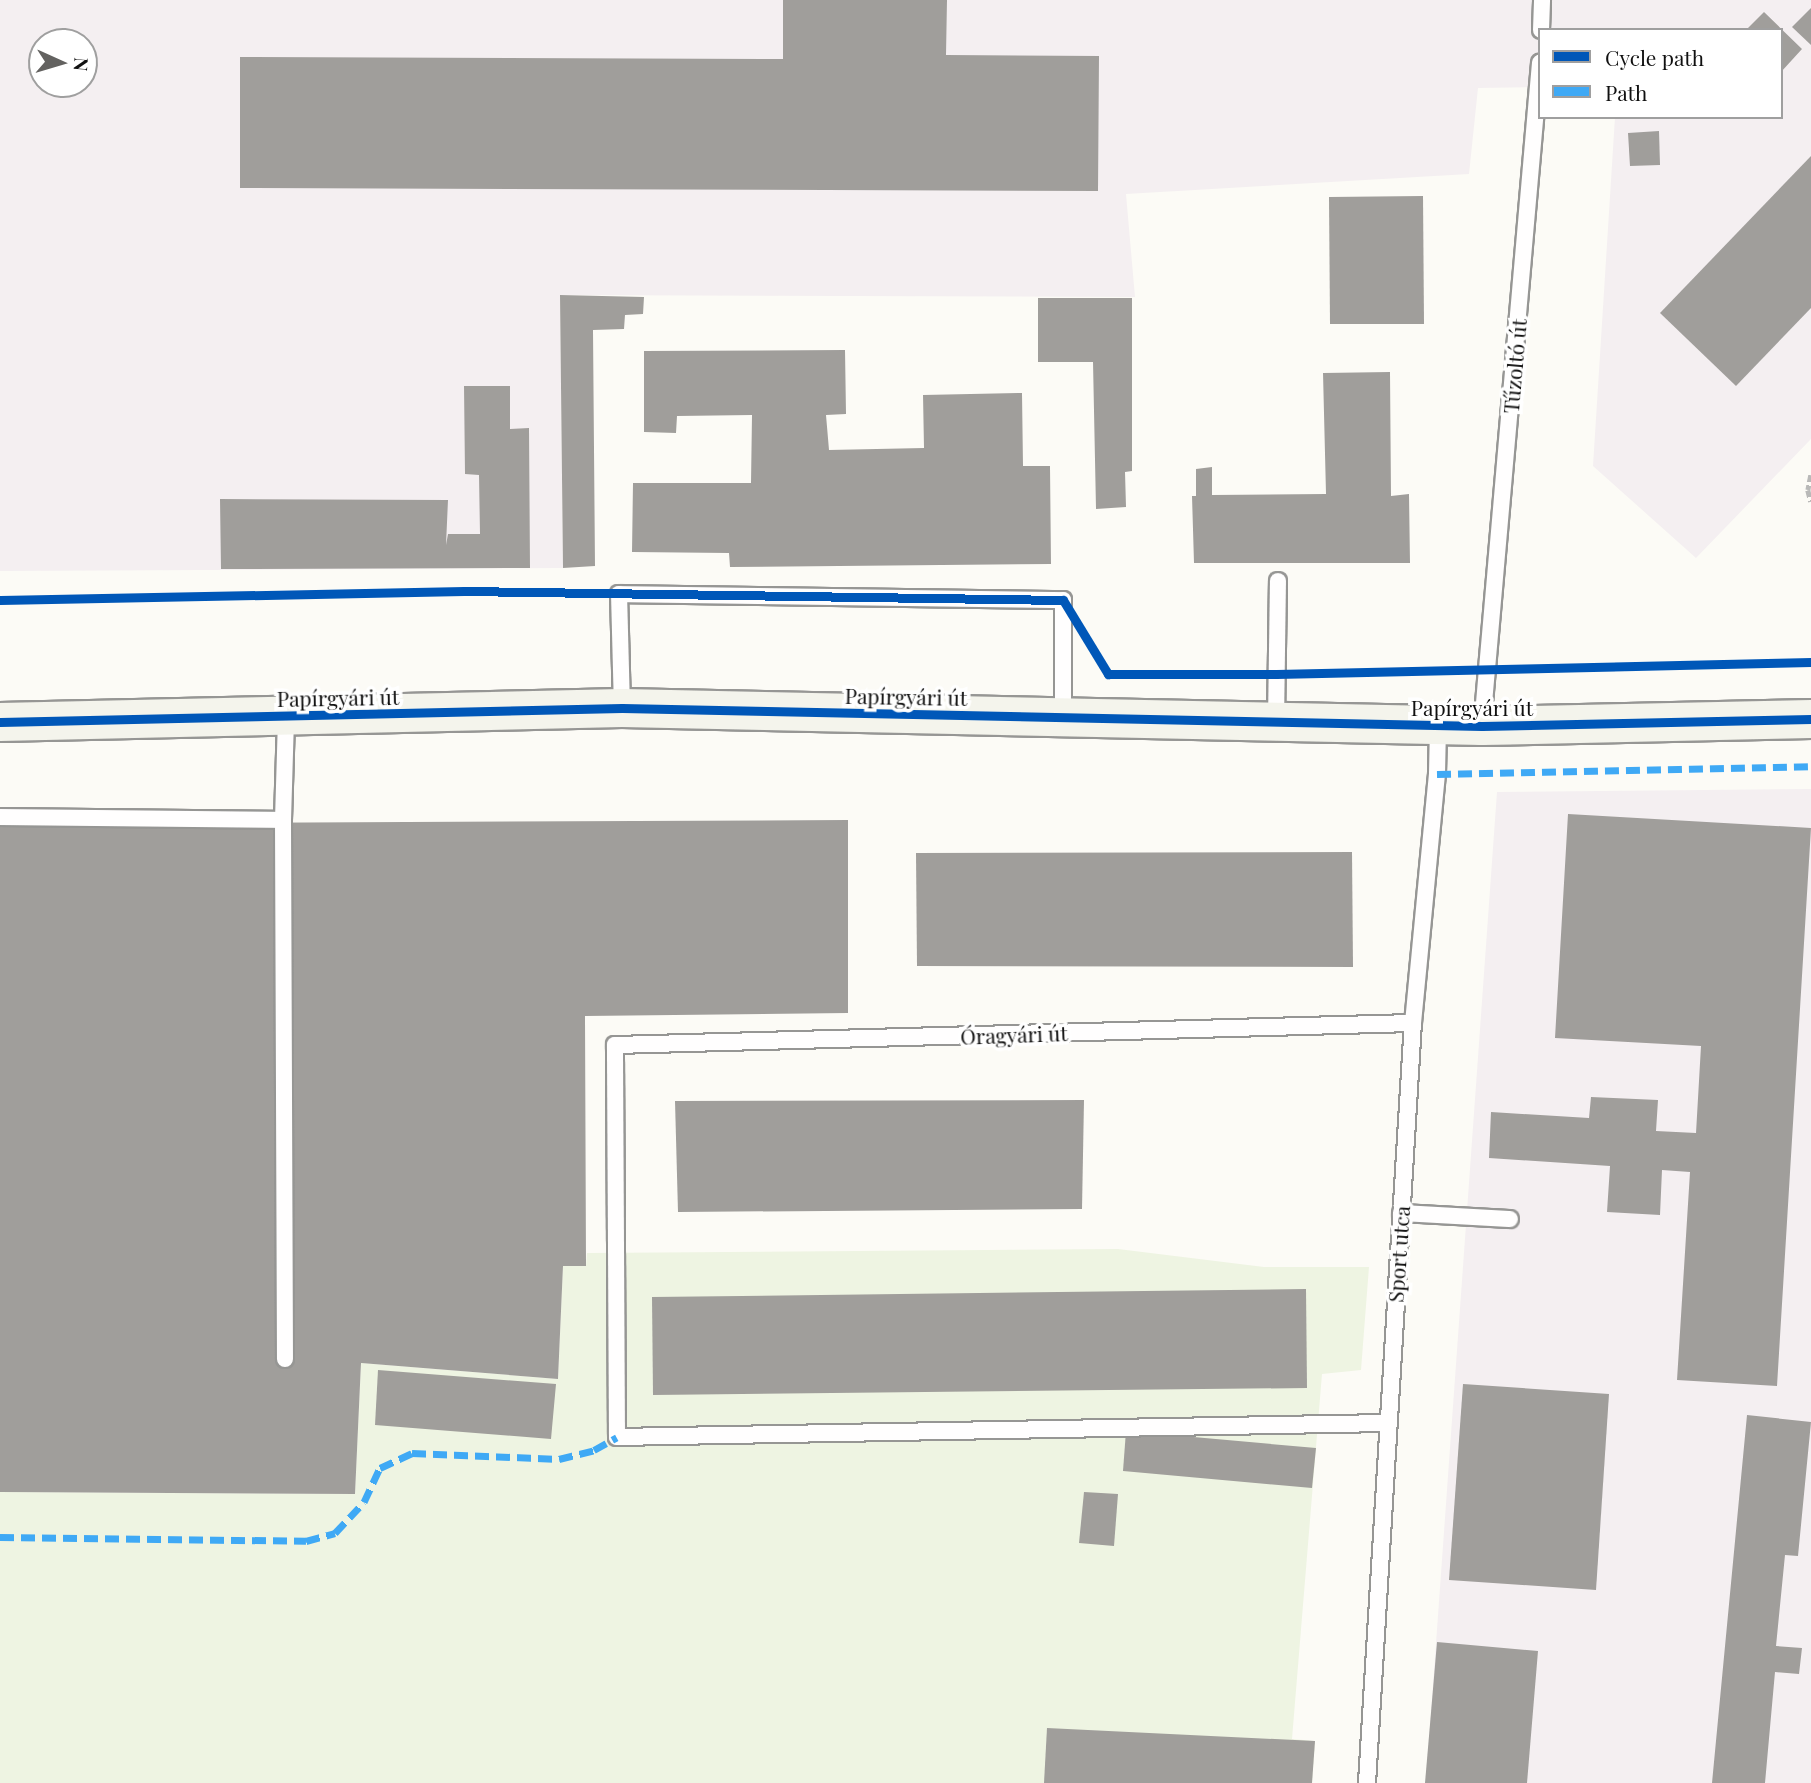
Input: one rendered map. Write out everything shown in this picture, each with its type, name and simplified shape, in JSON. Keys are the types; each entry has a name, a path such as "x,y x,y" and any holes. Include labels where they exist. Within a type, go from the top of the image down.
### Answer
{"street":[{"name":"Papírgyári út","path":"0,722 622,708 1438,726 1811,719"}],"lane":[{"path":"1541,28 1542,0"},
{"name":"Tűzoltó út","path":"1482,726 1538,86"},
{"path":"1276,722 1278,581"},
{"path":"622,708 619,594 1063,600 1063,716"},
{"path":"285,1359 282,820 286,716"},
{"name":"Sport utca","path":"1367,1783 1413,1023 1437,774 1438,726"},
{"path":"0,817 282,820"},
{"name":"Óragyári út","path":"1387,1423 617,1437 615,1045 1413,1023"},
{"path":"1401,1213 1510,1219"}],"path":[{"path":"1811,475 1808,490 1811,502"}],"shaded area":[{"path":"0,0 1811,0 1811,439 1696,558 1593,466 1615,119 1783,119 1783,28 1538,28 1538,87 1478,88 1469,174 1126,194 1135,297 560,295 563,568 0,571"},
{"path":"1811,789 1811,1783 1426,1783 1497,792"}],"green space":[{"path":"1118,1249 1264,1267 1369,1267 1361,1370 1322,1374 1292,1739 1315,1741 1312,1783 0,1783 0,1492 355,1494 361,1363 558,1379 563,1266 586,1266 587,1253"}],"building":[{"path":"783,0 947,0 946,55 1099,56 1098,191 240,188 240,57 783,59"},
{"path":"1811,8 1811,45 1792,27"},
{"path":"1764,12 1780,28 1748,28"},
{"path":"1783,30 1802,49 1783,70"},
{"path":"1659,131 1660,165 1630,166 1628,133"},
{"path":"1811,156 1811,308 1736,386 1660,313"},
{"path":"1423,196 1424,324 1330,324 1329,197"},
{"path":"560,295 644,297 643,314 625,315 624,329 593,330 595,566 563,568"},
{"path":"1038,298 1132,298 1132,471 1125,472 1126,507 1096,509 1093,362 1038,362"},
{"path":"845,350 846,414 826,415 829,450 924,448 923,395 1022,393 1023,466 1050,466 1051,564 730,567 729,553 632,552 633,483 751,483 752,415 677,416 676,433 644,432 644,351"},
{"path":"1390,372 1391,496 1409,494 1410,563 1194,563 1192,496 1196,496 1196,469 1212,467 1212,495 1326,494 1323,373"},
{"path":"464,386 510,386 510,429 529,428 530,568 221,569 220,499 448,500 446,545 448,534 480,534 479,475 465,474"},
{"path":"1568,814 1811,828 1777,1386 1677,1380 1690,1172 1662,1170 1660,1215 1607,1212 1610,1166 1489,1158 1491,1112 1589,1118 1591,1097 1658,1100 1656,1131 1696,1133 1701,1046 1555,1038"},
{"path":"848,820 848,1013 585,1016 586,1266 563,1266 558,1379 361,1363 355,1494 0,1492 0,824"},
{"path":"1352,852 1353,967 917,966 916,853"},
{"path":"1084,1100 1082,1209 678,1212 675,1101"},
{"path":"1306,1289 1307,1388 653,1395 652,1297"},
{"path":"378,1370 556,1384 551,1439 375,1425"},
{"path":"1463,1384 1609,1394 1596,1590 1449,1580"},
{"path":"1747,1415 1811,1422 1798,1556 1785,1555 1776,1646 1802,1648 1799,1674 1775,1672 1765,1783 1712,1783"},
{"path":"1126,1431 1316,1448 1312,1488 1123,1471"},
{"path":"1084,1492 1118,1494 1114,1546 1079,1543"},
{"path":"1437,1642 1538,1651 1527,1783 1425,1783"},
{"path":"1047,1728 1315,1741 1312,1783 1044,1783"}],"marked path":[{"path":"1437,774 1811,766"},
{"path":"0,1537 306,1541 335,1533 364,1502 380,1468 412,1453 559,1459 594,1450 617,1437"}],"cycle path":[{"path":"0,600 464,591 1063,600 1108,674 1276,674 1811,662"},
{"path":"0,722 622,708 1482,726 1811,719"}]}
